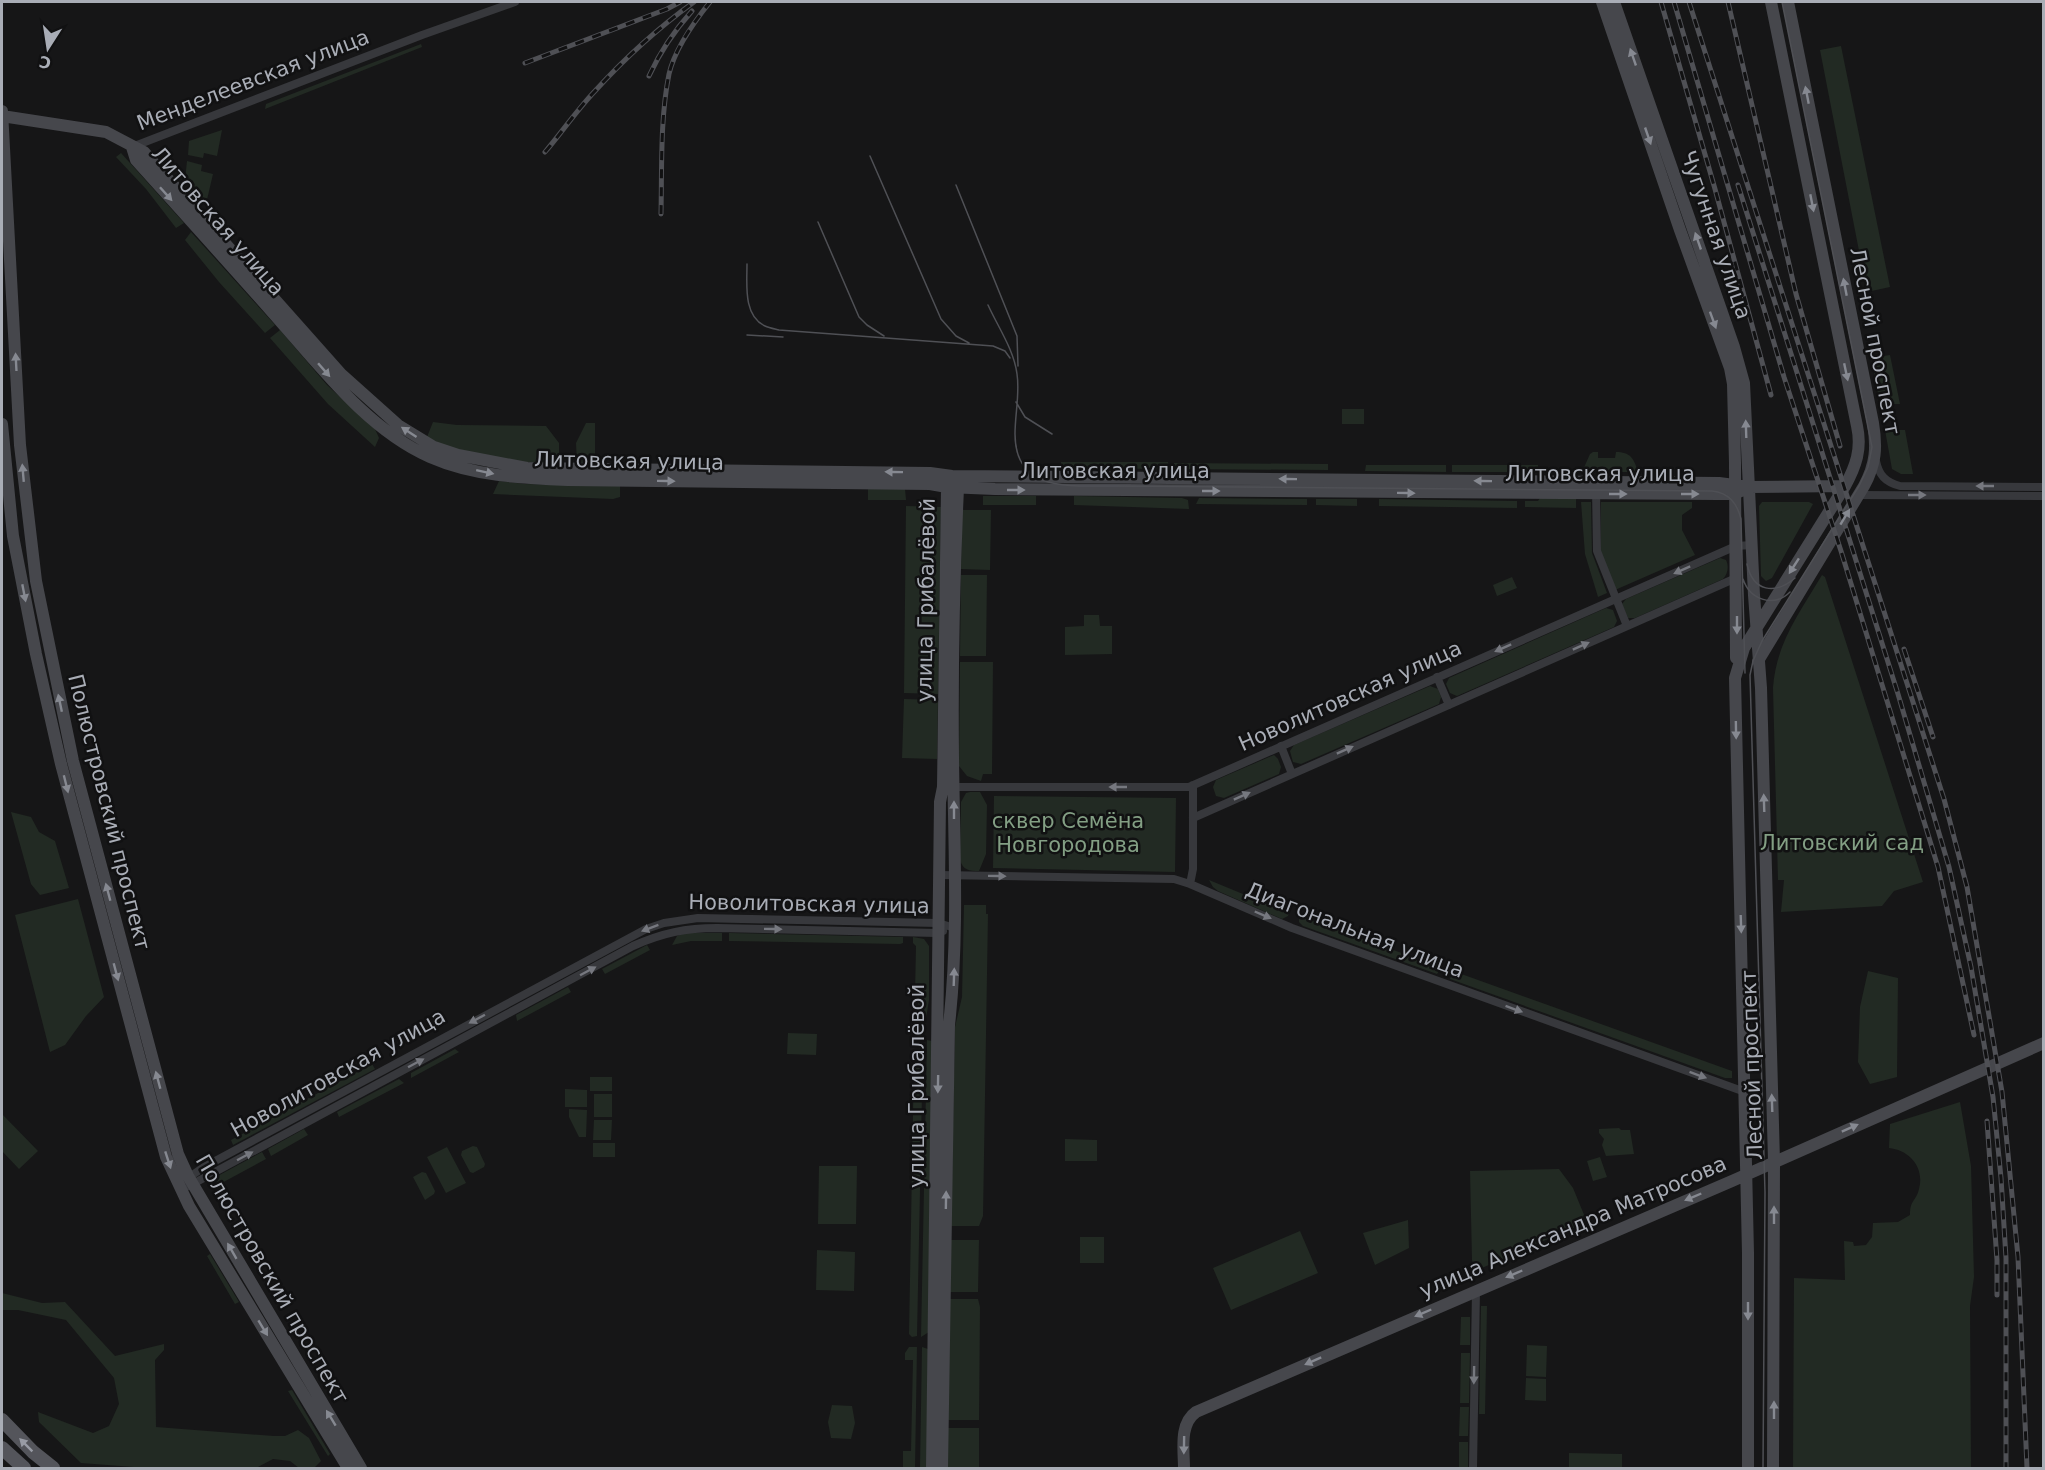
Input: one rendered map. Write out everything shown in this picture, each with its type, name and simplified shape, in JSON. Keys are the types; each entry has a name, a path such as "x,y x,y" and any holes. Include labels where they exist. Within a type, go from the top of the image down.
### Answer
{"main road":[{"path":"2,1420 33,1452 53,1468"},
{"path":"2,1448 24,1468"}],"street":[{"name":"Менделеевская улица","path":"2,114 106,132 132,147 430,32 515,2"},
{"name":"Чугунная улица","path":"1602,2 1680,230 1731,368 1735,489"},
{"name":"Чугунная улица","path":"1614,2 1742,370 1749,487"},
{"name":"Лесной проспект","path":"1736,671 1744,648 1756,627 1845,486 1857,460 1859,435 1771,2"},
{"name":"Лесной проспект","path":"1758,661 1859,495 1876,461 1875,432 1788,2"},
{"name":"Полюстровский проспект","path":"2,114 20,446 36,581 73,761 178,1154 191,1180 361,1468"},
{"name":"Литовская улица","path":"132,147 136,160 333,380 371,417 392,434 429,457 491,474 526,479 930,484 1596,488 1719,483 1735,489 1845,486"},
{"path":"1807,177 1822,174"},
{"name":"Полюстровский проспект","path":"2,424 13,536 58,753 166,1157 179,1188 348,1468"},
{"path":"1876,461 1882,478 1900,486 2043,487"},
{"name":"улица Грибалёвой","path":"942,1468 949,1037 954,986 955,928 949,787 953,758 952,484"},
{"name":"Лесной проспект","path":"1749,487 1761,697 1774,1161 1773,1468"},
{"path":"1596,488 1597,551 1614,599 1627,626"},
{"name":"Лесной проспект","path":"1735,489 1736,671 1734,688 1747,1174 1748,1468"},
{"path":"1859,495 2043,496"},
{"name":"Новолитовская улица","path":"949,787 1176,788 1193,786 1736,546 1752,545"},
{"path":"1193,819 1736,578 1742,591 1754,603 1768,607 1786,601 1801,590"},
{"path":"1437,677 1449,705"},
{"path":"1281,746 1292,774"},
{"path":"1190,884 1193,869 1193,786"},
{"name":"улица Грибалёвой","path":"932,1468 940,802 949,787"},
{"name":"Диагональная улица","path":"939,875 1174,879 1303,932 1745,1092"},
{"name":"Новолитовская улица","path":"179,1188 646,929 664,923 698,918 955,928"},
{"name":"улица Александра Матросова","path":"1184,1468 1186,1421 1196,1412 1747,1174 2043,1043"},
{"path":"1473,1468 1476,1290"}],"green space":[{"path":"421,44 422,47 265,109 266,104"},
{"path":"1841,46 1890,287 1867,292 1820,50"},
{"path":"222,130 217,156 204,153 203,158 188,155 189,141"},
{"path":"121,153 184,223 176,228 146,189 116,157"},
{"path":"187,161 202,165 201,171 213,174 206,204 185,180"},
{"path":"191,232 275,325 265,333 185,240"},
{"path":"280,330 327,385 375,429 379,438 375,447 328,404 270,338"},
{"path":"1890,355 1900,404 1880,404 1871,358"},
{"path":"1342,409 1364,409 1364,424 1342,424"},
{"path":"433,422 457,425 546,426 559,443 559,464 491,458 456,450 427,437"},
{"path":"586,423 595,423 595,465 577,465 576,443"},
{"path":"1885,430 1905,430 1913,474 1901,474 1892,469"},
{"path":"1593,452 1598,452 1598,458 1615,458 1616,452 1625,453 1633,460 1638,472 1582,472"},
{"path":"1061,462 1168,462 1169,469 1061,468"},
{"path":"1174,463 1328,464 1328,470 1174,469"},
{"path":"1366,465 1446,465 1446,472 1365,471"},
{"path":"1452,465 1538,465 1538,472 1452,472"},
{"path":"499,481 525,484 620,486 620,497 613,499 493,494"},
{"path":"868,489 905,489 906,500 868,500"},
{"path":"983,496 1036,496 1036,505 983,505"},
{"path":"1074,496 1182,498 1188,500 1189,509 1074,505"},
{"path":"1199,498 1307,499 1307,505 1196,504"},
{"path":"1540,498 1576,498 1576,508 1525,507 1525,501 1538,501"},
{"path":"1316,499 1357,499 1357,506 1316,505"},
{"path":"1379,499 1517,501 1517,508 1379,506"},
{"path":"1581,502 1591,502 1592,553 1607,593 1598,597 1585,554"},
{"path":"1601,502 1692,502 1692,508 1682,515 1682,530 1695,555 1615,590 1601,555"},
{"path":"1762,502 1809,502 1813,504 1772,578 1766,581 1761,576 1759,506"},
{"path":"906,506 941,507 938,694 904,693"},
{"path":"962,510 991,510 990,570 961,569"},
{"path":"1720,558 1726,560 1728,565 1723,579 1635,618 1628,618 1622,604 1626,599"},
{"path":"961,575 987,575 986,656 960,656"},
{"name":"Литовский сад","path":"1822,575 1825,577 1923,882 1894,891 1882,906 1781,912 1784,880 1778,880 1773,688 1784,642"},
{"path":"1512,577 1517,588 1497,596 1493,585"},
{"path":"1606,608 1613,610 1617,621 1614,627 1457,696 1450,693 1446,684 1449,678"},
{"path":"1084,615 1099,615 1100,626 1112,626 1112,654 1065,655 1065,627 1084,626"},
{"path":"960,662 993,662 992,774 983,774 981,781 967,776 959,766"},
{"path":"1430,686 1438,689 1441,697 1439,704 1301,764 1293,762 1290,751 1294,745"},
{"path":"904,699 938,700 937,759 902,758"},
{"path":"1274,755 1281,767 1279,774 1224,798 1216,796 1213,787 1216,780"},
{"path":"980,792 987,805 986,854 979,871 967,869 960,860 961,802 966,793"},
{"name":"сквер Семёна Новгородова","path":"994,796 1176,798 1175,872 993,868"},
{"path":"11,812 31,817 39,832 55,841 69,888 40,895 31,884"},
{"path":"1209,880 1289,913 1288,916 1282,919 1218,891"},
{"path":"78,899 104,997 86,1016 65,1045 50,1052 15,915"},
{"path":"964,905 986,905 986,914 988,914 983,1216 979,1226 951,1226 955,1027 962,997"},
{"path":"1299,916 1446,969 1445,973 1439,971 1437,974 1303,926 1299,922"},
{"path":"685,933 722,933 722,941 691,941 672,945 677,936"},
{"path":"729,933 903,937 903,943 729,941"},
{"path":"913,937 924,939 929,946 929,1000 925,1025 915,994 916,946 913,943"},
{"path":"647,945 650,950 605,974 602,969"},
{"path":"1453,971 1732,1071 1732,1078 1725,1078 1450,979"},
{"path":"1868,971 1898,978 1897,1077 1870,1084 1858,1062 1860,1007"},
{"path":"568,987 571,992 517,1021 516,1015"},
{"path":"788,1033 817,1034 816,1055 787,1054"},
{"path":"927,1040 932,1041 929,1332 921,1337"},
{"path":"923,1044 917,1336 912,1337 909,1334 914,1058"},
{"path":"455,1049 459,1052 411,1078 411,1073"},
{"path":"372,1064 375,1069 233,1145 231,1140"},
{"path":"590,1077 612,1077 612,1091 590,1091"},
{"path":"399,1079 404,1083 339,1117 337,1112"},
{"path":"565,1089 587,1090 587,1107 565,1107"},
{"path":"594,1094 612,1094 612,1117 594,1117"},
{"path":"1960,1102 1971,1166 1974,1277 1970,1306 1971,1468 1793,1468 1794,1278 1845,1280 1844,1241 1853,1242 1854,1246 1866,1245 1872,1237 1873,1223 1898,1222 1910,1215 1911,1206 1919,1189 1920,1174 1909,1156 1889,1148 1890,1124"},
{"path":"569,1109 587,1110 586,1137 579,1137 569,1117"},
{"path":"2,1114 38,1151 19,1169 2,1151"},
{"path":"594,1120 612,1120 611,1140 593,1140"},
{"path":"304,1129 308,1135 271,1156 268,1149"},
{"path":"1599,1129 1630,1130 1634,1154 1606,1156 1602,1145 1604,1139"},
{"path":"1065,1139 1097,1140 1097,1161 1065,1161"},
{"path":"593,1143 615,1143 615,1157 593,1157"},
{"path":"473,1146 477,1147 485,1164 473,1173 470,1172 461,1155 462,1151"},
{"path":"447,1147 466,1183 446,1193 427,1157"},
{"path":"262,1152 266,1159 218,1185 214,1178"},
{"path":"1600,1157 1607,1177 1593,1181 1587,1161"},
{"path":"819,1166 857,1166 856,1224 818,1224"},
{"path":"1559,1169 1573,1188 1587,1222 1475,1271 1472,1260 1470,1171"},
{"path":"422,1172 426,1173 435,1191 425,1200 413,1177"},
{"path":"1408,1220 1409,1248 1375,1265 1363,1233"},
{"path":"1300,1231 1318,1273 1231,1310 1213,1268"},
{"path":"1080,1237 1104,1237 1104,1263 1080,1263"},
{"path":"951,1240 979,1240 978,1292 950,1292"},
{"path":"817,1250 855,1252 854,1291 816,1290"},
{"path":"210,1254 239,1302 235,1304 207,1256"},
{"path":"2,1293 42,1303 65,1302 115,1356 164,1344 164,1350 155,1360 156,1427 274,1436 285,1436 298,1430 309,1438 321,1461 314,1468 299,1468 290,1461 273,1459 256,1468 147,1468 81,1463 39,1422 38,1412 93,1433 109,1426 119,1404 114,1378 66,1320 18,1310 2,1310"},
{"path":"950,1299 978,1299 980,1307 979,1420 948,1420"},
{"path":"1481,1306 1487,1306 1485,1414 1479,1414"},
{"path":"1461,1317 1470,1317 1470,1345 1460,1345"},
{"path":"1527,1345 1547,1346 1546,1377 1526,1376"},
{"path":"909,1347 917,1347 915,1468 903,1468 903,1451 911,1451 913,1360 905,1360 905,1353"},
{"path":"922,1347 928,1349 927,1468 920,1468"},
{"path":"1461,1353 1470,1353 1469,1403 1460,1403"},
{"path":"1526,1378 1546,1379 1546,1401 1525,1400"},
{"path":"292,1390 330,1454 328,1456 288,1391"},
{"path":"832,1405 852,1406 855,1423 851,1439 831,1438 828,1422"},
{"path":"1460,1407 1469,1407 1468,1436 1459,1436"},
{"path":"948,1428 979,1428 979,1468 948,1468"},
{"path":"1459,1442 1468,1442 1468,1468 1459,1468"},
{"path":"1569,1453 1622,1454 1622,1468 1569,1468"}],"tram line":[{"path":"1763,1468 1765,1192 1750,675 1753,661 1762,641 1859,486 1868,467 1872,447 1782,2"},
{"path":"870,156 941,319 956,336 969,343"},
{"path":"956,185 1017,336 1018,366"},
{"path":"818,222 859,317 884,336"},
{"path":"747,264 747,290 750,307 753,315 765,326 779,330 993,346 1005,351 1010,358"},
{"path":"988,305 1009,347 1017,374 1015,434 1018,454 1025,468 1036,477 1050,482 1084,486 1712,491 1723,494 1735,504 1741,519 1745,673"},
{"path":"747,335 783,337"},
{"path":"1016,402 1025,417 1052,434"},
{"path":"1747,564 1754,580 1766,588 1780,587 1795,578"},
{"path":"1743,579 1751,592 1763,599 1777,600 1790,592"}],"railway":[{"path":"525,63 680,2"},
{"path":"545,152 588,98 618,67 694,2"},
{"path":"661,214 663,126 669,74 680,45 710,2"},
{"path":"1661,2 1771,395"},
{"path":"1674,2 1784,377 1841,551 1938,867 1974,1035"},
{"path":"1689,2 1944,799 1967,887 2002,1092 2018,1257 2027,1468"},
{"path":"1728,2 1796,294 1840,446"},
{"path":"649,76 668,42 692,11"},
{"path":"1738,185 1898,694 1949,867 1971,967 1993,1097 2001,1178 2006,1258 2006,1468"},
{"path":"1904,649 1933,737"},
{"path":"1987,1121 1997,1260 1997,1295"}]}
